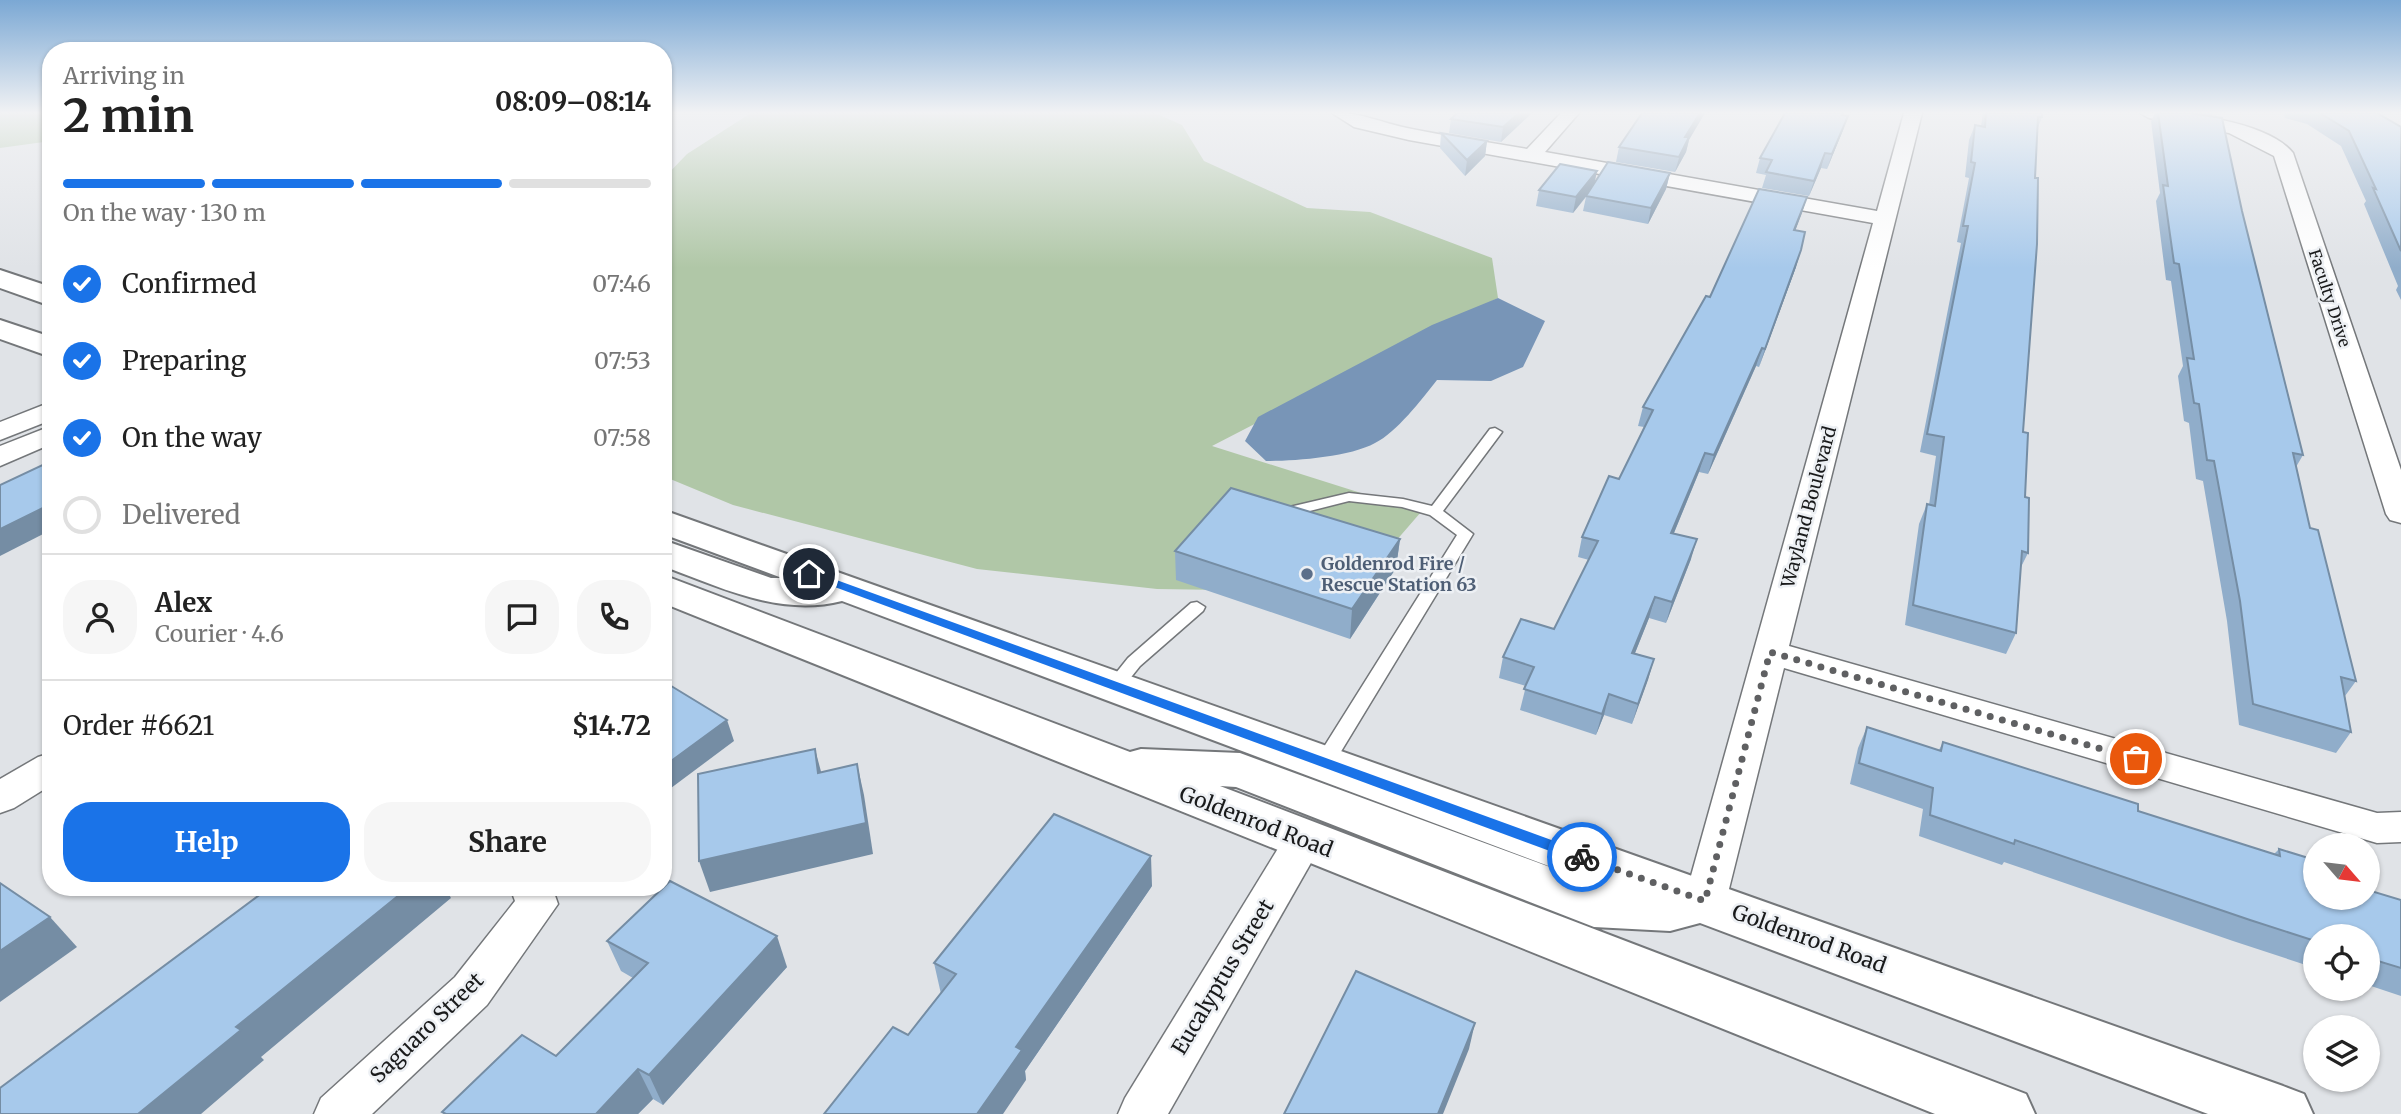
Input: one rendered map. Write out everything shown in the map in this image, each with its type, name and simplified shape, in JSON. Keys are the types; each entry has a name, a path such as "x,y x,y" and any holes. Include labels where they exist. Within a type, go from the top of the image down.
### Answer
{"main road":[{"path":"0,278 42,294"},
{"path":"0,329 42,345"},
{"name":"Goldenrod Road","path":"672,524 2283,1114"},
{"path":"672,555 767,591 858,592"},
{"name":"Goldenrod Road","path":"672,592 2005,1114"},
{"path":"1111,765 1240,770 1594,906 1670,910 1705,901"}],"street":[{"path":"1581,165 1885,219"},
{"name":"Wayland Boulevard","path":"1705,901 1899,165"},
{"name":"Faculty Drive","path":"2287,165 2401,514"},
{"path":"0,432 42,414"},
{"path":"0,457 42,438"},
{"path":"1770,652 2377,828 2401,827"},
{"path":"0,798 42,772"},
{"name":"Eucalyptus Street","path":"1142,1114 1304,840"},
{"name":"Saguaro Street","path":"338,1114 471,991 534,896"}],"lane":[{"path":"1435,512 1495,432"},
{"path":"1286,512 1349,497 1403,503 1435,512 1465,534 1324,764"},
{"path":"1114,687 1134,662 1197,607"}],"green space":[{"path":"676,165 1213,165 1307,208 1370,212 1492,258 1498,298 1212,446 1421,512 1369,572 1297,591 1157,589 977,569 733,505 672,480 672,170"}],"water":[{"path":"1498,298 1545,321 1523,367 1491,381 1437,380 1391,432 1375,443 1352,452 1307,459 1266,461 1245,441 1258,417 1432,325"}],"building":[{"path":"1559,165 1597,171 1576,197 1539,190"},
{"path":"1606,165 1625,165 1670,173 1651,208 1586,196"},
{"path":"1770,165 1820,165 1814,181 1766,172"},
{"path":"1975,165 2036,165 2035,178 2038,178 2037,244 2023,432 2028,433 2025,497 2029,498 2028,553 2022,551 2016,633 1913,605 1927,504 1935,506 1944,437 1927,434 1968,226 1963,226"},
{"path":"2165,165 2232,165 2303,455 2293,453 2310,528 2318,530 2356,681 2341,677 2351,732 2253,704 2240,601 2214,461 2207,460 2199,404 2194,403 2187,358 2194,359 2179,264 2174,263 2163,185 2168,186"},
{"path":"2365,165 2401,165 2401,251 2373,188 2376,189"},
{"path":"1759,189 1807,197 1794,230 1805,232 1801,250 1765,349 1762,348 1714,455 1705,453 1671,533 1697,539 1672,602 1655,597 1632,653 1654,659 1638,704 1609,694 1602,714 1524,689 1534,667 1503,657 1521,619 1554,629 1598,541 1582,537 1609,476 1619,479 1653,410 1643,407 1706,296 1710,297"},
{"path":"42,465 42,508 0,529 0,485"},
{"path":"1231,488 1400,539 1352,609 1175,551"},
{"path":"672,686 727,720 672,760"},
{"path":"1867,727 1941,751 1943,742 2138,804 2138,811 2280,856 2279,849 2303,856 2303,910 2380,910 2380,894 2401,900 2401,968 2380,962 2380,924 2303,924 2303,937 2015,840 2014,844 1930,815 1933,788 1859,763"},
{"path":"815,749 818,773 857,764 866,823 699,861 698,774"},
{"path":"1054,814 1151,856 1016,1047 1022,1050 977,1114 824,1114 893,1027 908,1035 956,974 934,963"},
{"path":"672,882 777,936 649,1075 638,1069 596,1114 442,1112 522,1035 556,1056 648,963 607,941 654,896 672,896"},
{"path":"0,883 50,917 0,951"},
{"path":"258,896 398,896 236,1027 241,1030 138,1114 0,1114 0,1088"},
{"path":"1356,971 1475,1023 1438,1114 1284,1114"}],"way so far":[{"path":"1582,857 1705,901 1770,652 2136,759"}],"place":[{"name":"Goldenrod Fire / Rescue Station 63","path":"1307,574"}],"route":[{"path":"809,574 1582,857"}]}
